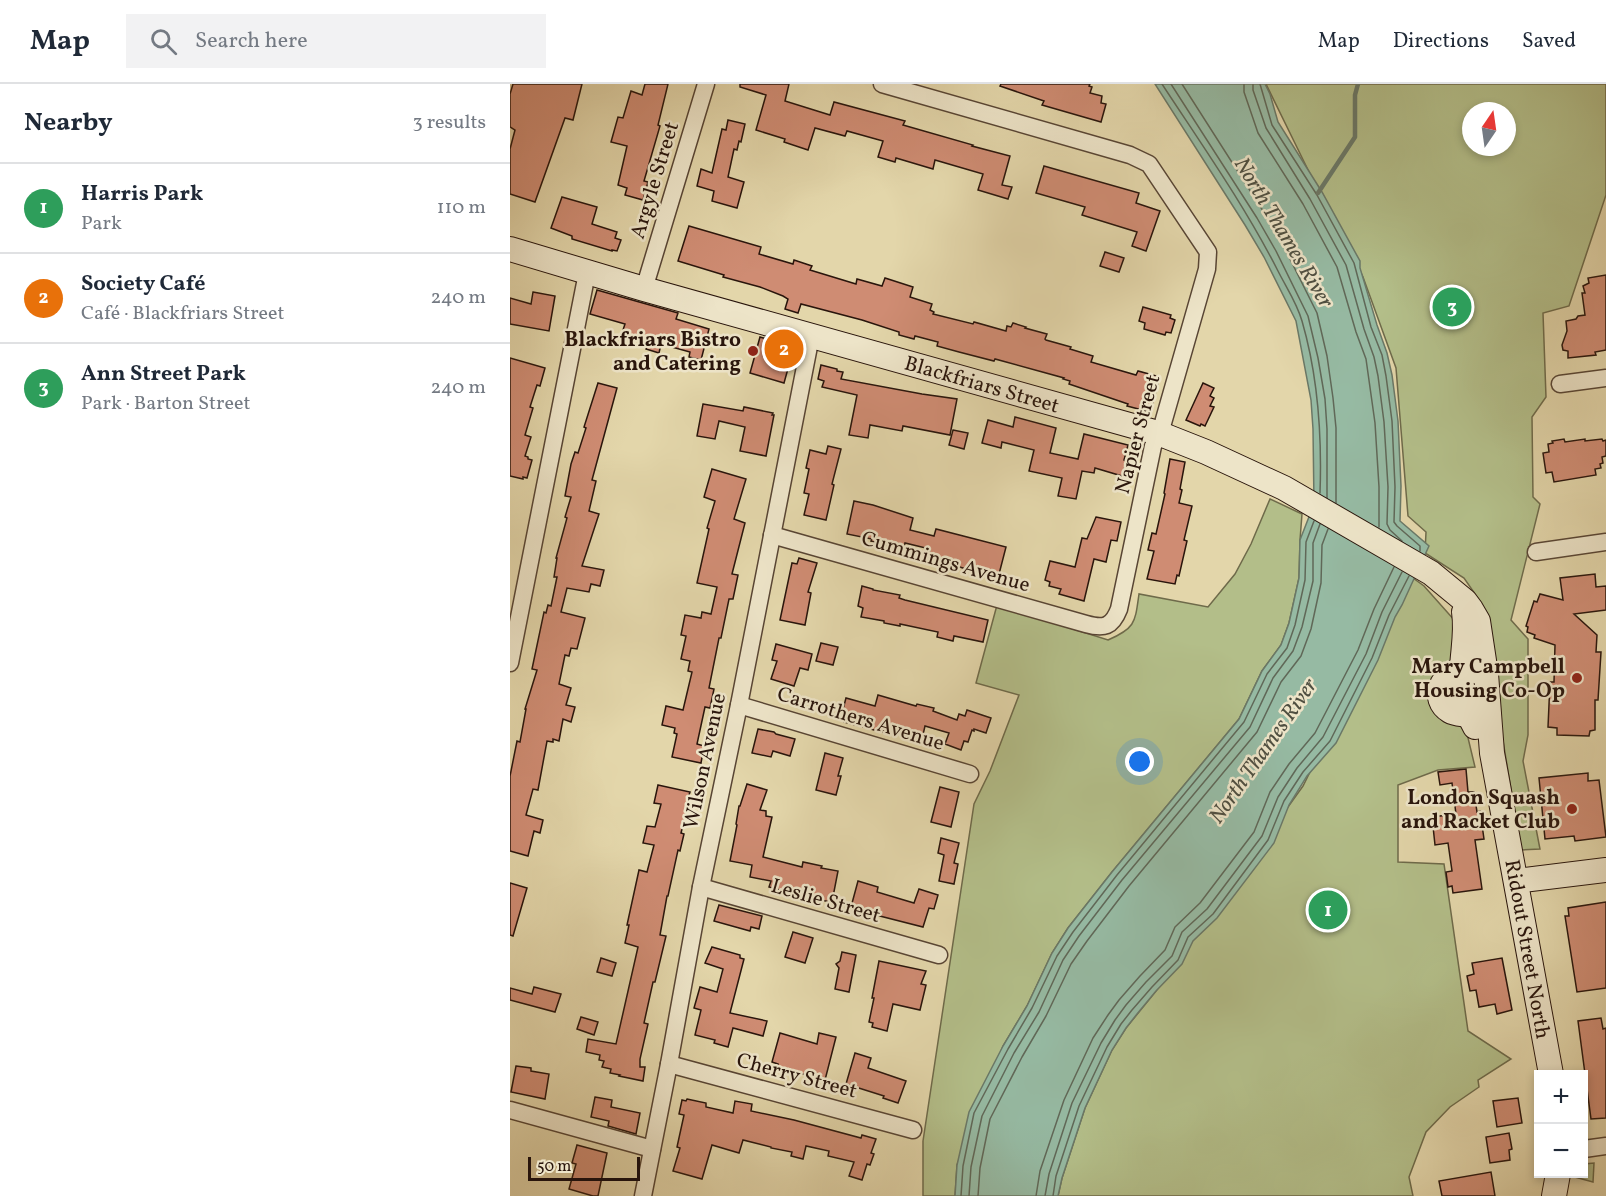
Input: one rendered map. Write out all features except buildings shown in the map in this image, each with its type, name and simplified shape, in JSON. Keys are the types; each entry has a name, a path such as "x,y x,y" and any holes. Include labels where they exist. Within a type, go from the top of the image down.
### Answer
{"street":[{"name":"Argyle Street","path":"644,289 706,84"},
{"name":"Napier Street","path":"882,84 1130,155 1149,164 1208,252 1207,269 1163,423 1154,446 1119,609 1115,618 1107,625"},
{"name":"Blackfriars Street","path":"510,249 587,273 1158,433 1284,488 1431,573"},
{"path":"510,663 587,273"},
{"name":"Wilson Avenue","path":"643,1196 701,887 811,336"},
{"path":"1560,384 1606,378"},
{"name":"Cummings Avenue","path":"772,536 1097,627 1107,625"},
{"path":"1536,552 1606,542"},
{"name":"Ridout Street North","path":"1431,573 1471,609 1478,621 1486,674 1492,753 1550,1070"},
{"path":"1460,598 1466,628 1461,670 1486,674"},
{"name":"Ridout Street North","path":"1461,670 1453,672 1443,682 1440,696 1443,705 1450,711 1468,715 1492,753"},
{"name":"Carrothers Avenue","path":"739,705 970,774"},
{"path":"1516,881 1606,870"},
{"name":"Leslie Street","path":"701,887 939,955"},
{"name":"Cherry Street","path":"669,1064 913,1130"},
{"path":"510,1110 652,1149"},
{"path":"1588,1148 1606,1146"},
{"path":"1554,1196 1557,1178"}],"shaded area":[{"path":"1266,84 1606,84 1606,195 1569,306 1543,313 1546,397 1532,417 1533,497 1540,504 1511,620 1528,639 1528,735 1523,761 1540,849 1521,850 1480,601 1464,578 1425,553 1426,532 1408,516 1396,368 1363,277 1331,210 1311,176"},
{"path":"1270,499 1302,514 1299,578 1289,623 1281,645 1262,671 1239,719 1112,872 1068,928 1052,953 1027,1006 1003,1046 957,1165 955,1196 923,1196 923,1141 974,804 990,771 1019,695 976,683 997,605 1108,640 1124,632 1133,623 1139,594 1208,607 1235,574 1251,544"},
{"path":"1406,573 1424,586 1456,622 1457,692 1475,767 1438,770 1398,785 1398,862 1444,864 1468,1031 1511,1059 1478,1080 1479,1087 1450,1107 1426,1132 1409,1177 1413,1196 1058,1196 1085,1108 1112,1050 1303,786 1383,625"},
{"path":"1594,1163 1593,1182 1578,1178 1588,1178 1588,1164"}],"water":[{"name":"North Thames River","path":"1155,84 1265,84 1278,122 1322,192 1360,261 1360,268 1392,375 1398,421 1400,521 1429,546 1395,617 1378,660 1336,743 1307,776 1289,805 1274,843 1217,918 1193,941 1182,964 1137,1014 1112,1050 1085,1108 1058,1196 955,1196 957,1165 969,1112 1003,1046 1027,1006 1052,953 1068,928 1112,872 1239,719 1262,671 1281,645 1289,623 1299,578 1300,540 1314,504 1311,400 1296,321 1245,225"}],"waterway":[{"path":"1318,193 1355,137 1355,95 1358,84"}],"place":[{"name":"Ann Street Park","path":"1452,307"},
{"name":"Society Café","path":"784,349"},
{"name":"Blackfriars Bistro and Catering","path":"753,351"},
{"name":"Mary Campbell Housing Co-Op","path":"1577,678"},
{"name":"London Squash and Racket Club","path":"1572,809"},
{"name":"Harris Park","path":"1328,910"}]}
